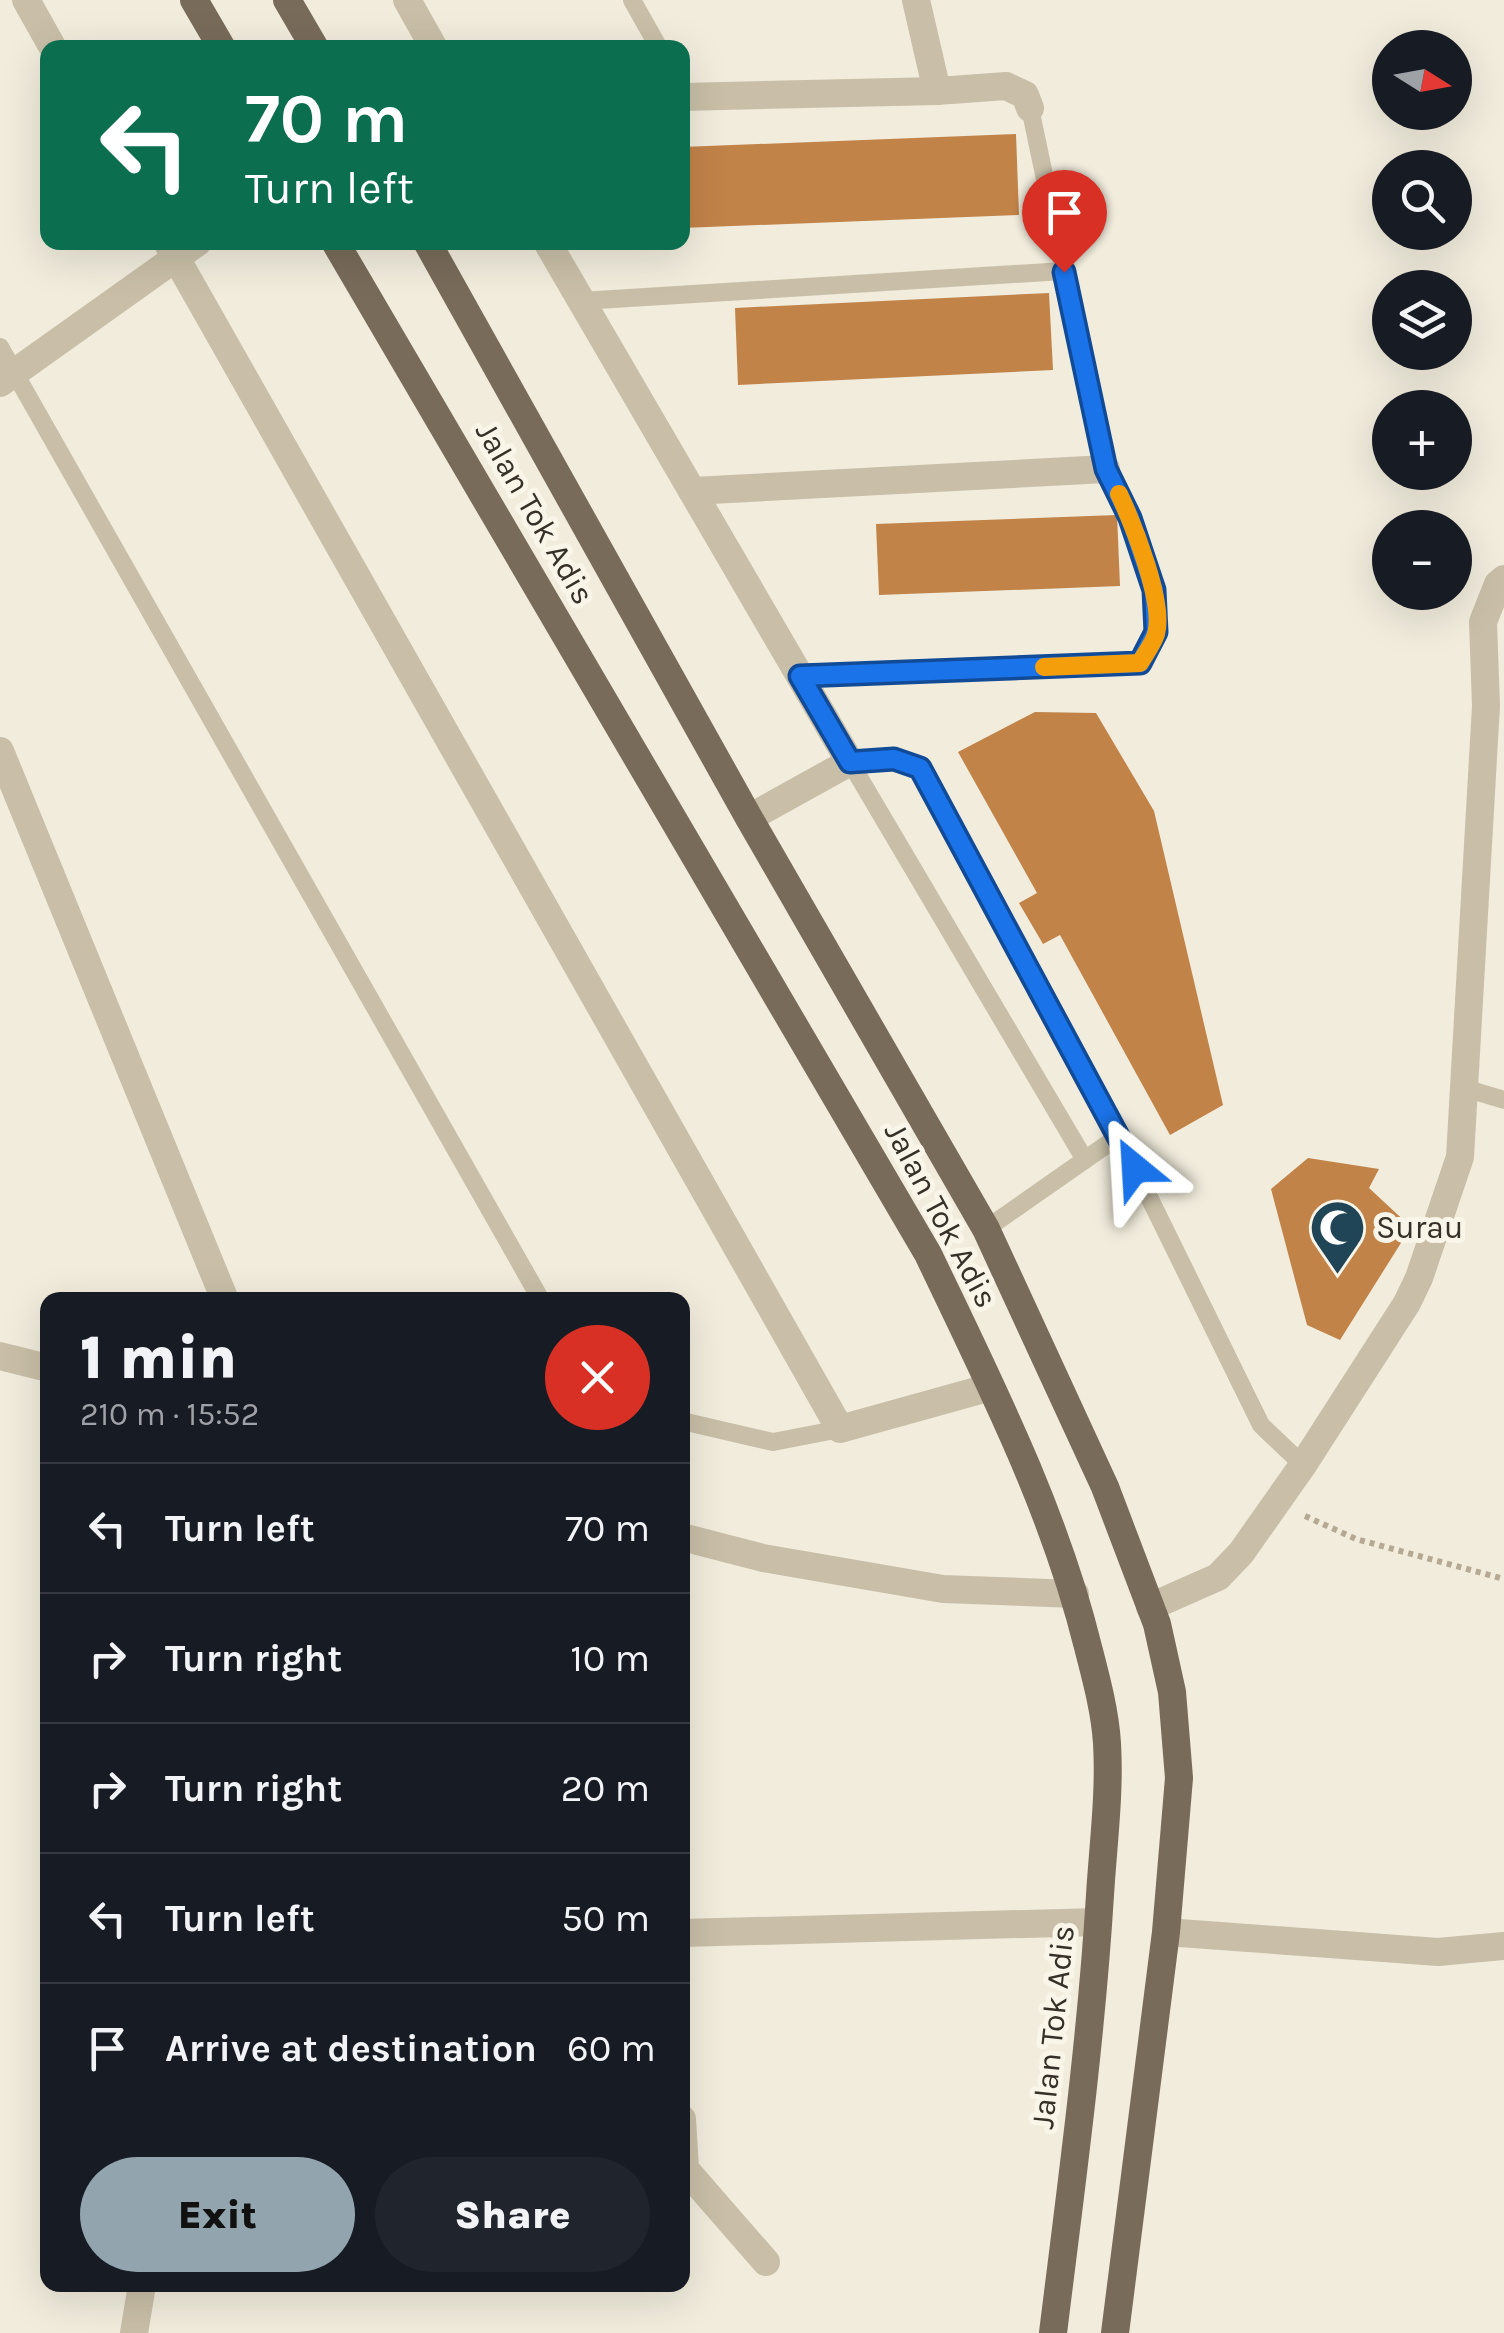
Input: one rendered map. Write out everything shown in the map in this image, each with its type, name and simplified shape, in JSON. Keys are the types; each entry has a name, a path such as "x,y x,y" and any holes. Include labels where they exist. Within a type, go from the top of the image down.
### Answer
{"main road":[{"path":"194,0 217,40"},
{"path":"287,0 310,40"},
{"name":"Jalan Tok Adis","path":"341,250 928,1254 1038,1492 1075,1594 1099,1688 1107,1742 1106,1795 1088,2054 1053,2333"},
{"name":"Jalan Tok Adis","path":"431,250 749,818 986,1230 1105,1488 1156,1624 1172,1692 1179,1778 1166,1932 1115,2333"}],"street":[{"path":"26,0 49,40"},
{"path":"407,0 430,40"},
{"path":"916,0 937,91"},
{"path":"690,94 937,91 1006,86 1025,96 1030,108"},
{"path":"8,378 177,250"},
{"path":"181,250 840,1428 992,1387"},
{"path":"552,250 850,762 749,818"},
{"path":"692,491 1106,469"},
{"path":"1150,1607 1218,1577 1241,1553 1303,1464 1407,1303 1419,1278 1460,1157 1486,706 1483,622 1498,584 1504,579"},
{"path":"0,750 222,1292"},
{"path":"1,1359 40,1366"},
{"path":"690,1539 763,1558 943,1589 1075,1594"},
{"path":"690,1932 1098,1922"},
{"path":"1166,1932 1438,1952 1504,1946"},
{"path":"690,2176 766,2262"},
{"path":"134,2333 141,2292"}],"lane":[{"path":"632,0 655,40"},
{"path":"800,676 1140,663 1156,632 1154,590 1130,518 1106,469 1030,108"},
{"path":"581,301 1064,272"},
{"path":"0,347 8,378 536,1292"},
{"path":"1085,1160 850,762 894,759 920,768 1119,1136 1261,1425 1303,1464"},
{"path":"1464,1088 1504,1100"},
{"path":"986,1230 1119,1136"},
{"path":"690,1423 773,1442 840,1428"}],"path":[{"path":"1276,1503 1356,1539 1504,1579"}],"building":[{"path":"1016,134 1019,215 690,228 690,147"},
{"path":"1049,293 1053,370 738,385 735,308"},
{"path":"1117,515 1120,586 879,595 876,524"},
{"path":"1035,712 1096,713 1154,811 1223,1105 1170,1135 1060,935 1043,944 1019,903 1037,893 958,752"},
{"name":"Surau","path":"1308,1158 1379,1169 1369,1188 1411,1227 1340,1340 1307,1325 1271,1189"}],"slow traffic":[{"path":"1044,667 1140,663 1156,632 1154,590 1119,494"}],"place":[{"name":"Surau","path":"1337,1276"}],"route":[{"path":"1064,272 1106,469 1130,518 1154,590 1156,632 1140,663 800,676 850,762 894,759 920,768 1135,1168"}]}
